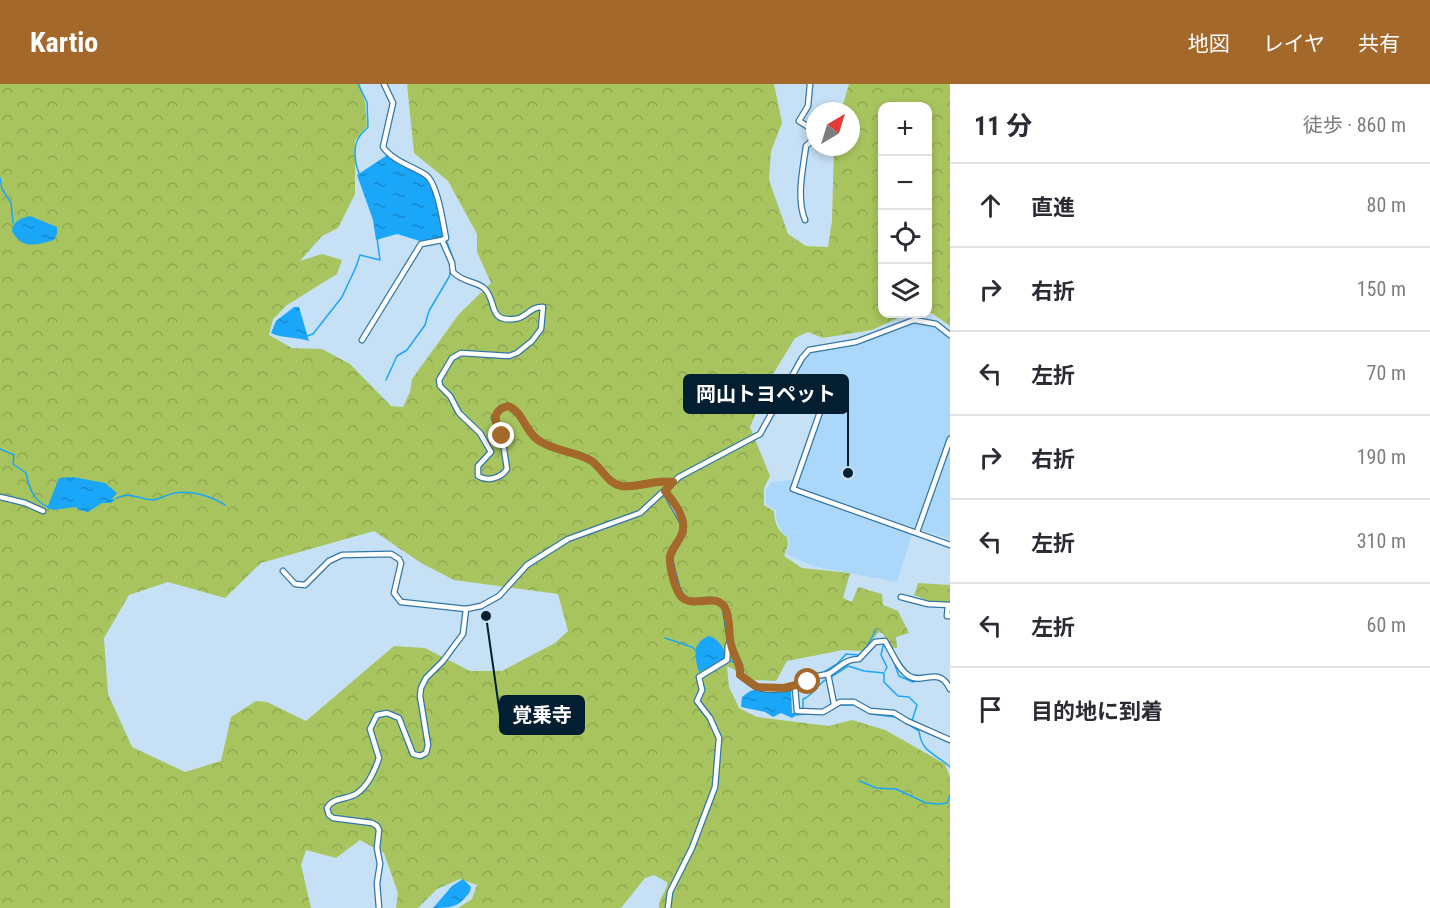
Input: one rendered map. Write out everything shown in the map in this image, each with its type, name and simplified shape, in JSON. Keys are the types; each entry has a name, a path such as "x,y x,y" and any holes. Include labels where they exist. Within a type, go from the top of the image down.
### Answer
{"street":[{"path":"362,340 421,244 446,238 436,192 430,179 393,156 383,147 393,103 384,84"},
{"path":"808,102 810,84"},
{"path":"806,109 799,121 806,125"},
{"path":"805,220 802,213 802,181 806,146"},
{"path":"442,240 452,263 453,272 464,281 482,286 487,291 496,314 500,317 520,318 535,308 543,307 541,329 532,341 517,353 509,356 461,353 452,358 439,380 440,386 450,396 459,413 480,433 491,452 478,466 478,476 487,479 496,477 507,469 502,436 495,423 495,418 501,408 508,406 517,411 532,436 540,442 589,460 615,484 623,486 664,480 673,482"},
{"path":"283,571 294,584 305,585 333,557 351,553 391,554 401,563 394,589 398,600 425,606 466,609 481,606 499,596 527,565 568,539 640,513 673,482 692,469 756,437 782,397 802,358 814,348 856,342 914,320 936,324 950,335"},
{"path":"782,397 820,412 793,489 950,545"},
{"path":"916,532 950,439"},
{"path":"665,491 683,523 683,532 670,556 678,593 684,600 690,602 716,601 722,603 727,614 729,635 740,672 757,687 795,687 808,682 813,677 828,674 848,659 862,657 875,642 884,641 893,653 901,671 912,678 940,678 950,689"},
{"path":"0,497 43,511"},
{"path":"901,597 928,604 949,605 947,616 950,616"},
{"path":"379,908 377,883 380,864 377,826 372,823 333,818 329,815 327,808 332,801 358,793 369,779 379,758 370,729 377,715 387,713 399,718 413,754 420,756 426,753 429,745 420,696 421,688 426,678 443,661 463,634 466,609"},
{"path":"668,908 670,892 692,848 715,787 719,738 710,718 697,701 702,690 699,677 728,658 727,637 729,635"},
{"path":"828,674 834,704"},
{"path":"795,687 796,711 825,711 840,702 854,702 870,711 894,713 950,740"}],"shaded area":[{"path":"917,323 933,326 950,339 950,539 914,528 897,582 812,566 795,558 786,553 790,544 788,536 782,533 776,510 766,504 766,489 772,482 799,479 824,408 793,395 791,383 803,360 812,352 854,345"}],"green space":[{"path":"0,84 360,84 365,102 367,126 355,141 355,194 338,228 322,236 300,261 322,254 342,260 337,274 287,305 273,319 269,335 292,348 322,349 350,364 391,406 403,407 410,392 412,379 459,314 491,283 477,252 477,234 448,181 414,153 407,84 774,84 782,123 771,151 769,180 788,234 806,246 828,247 832,221 834,156 860,156 860,102 844,102 849,84 950,84 950,326 932,314 932,102 878,102 878,318 898,318 872,330 823,338 808,332 795,338 773,374 750,427 770,476 764,488 764,505 774,511 777,526 787,537 788,545 784,556 802,568 850,573 843,598 852,602 858,587 882,594 883,605 898,611 909,633 896,637 897,648 891,648 883,634 879,632 862,651 843,650 787,661 776,681 754,680 727,666 729,687 739,708 757,717 829,726 852,720 885,730 945,764 950,777 950,908 659,908 667,882 654,875 645,878 621,908 458,908 472,899 477,885 460,879 437,889 418,908 396,908 398,893 384,853 360,840 336,858 306,850 301,865 311,908 0,908","holes":["374,531 421,563 454,580 558,594 568,631 555,643 502,671 470,671 425,648 394,646 306,721 267,702 256,701 231,717 221,761 185,772 132,747 108,694 104,638 129,595 168,582 225,598 261,563"]},
{"path":"918,583 950,585 950,609 914,595"}],"water":[{"path":"389,154 429,180 435,194 443,238 423,242 397,234 376,240 373,220 357,175"},
{"path":"30,216 57,227 54,240 25,244 16,237 12,231 16,222"},
{"path":"294,307 299,307 309,341 271,333 276,321"},
{"path":"73,477 105,483 117,493 111,500 117,498 111,503 102,503 88,512 76,507 53,510 47,508 59,478"},
{"path":"709,636 721,645 726,659 699,672 696,661 697,646"},
{"path":"791,688 792,713 795,713 792,718 781,713 773,717 765,712 741,707 742,697 750,691"},
{"path":"463,879 471,887 461,902 446,908 433,908 452,886"}],"waterway":[{"path":"358,84 367,102 368,127 356,143 356,162 360,175"},
{"path":"0,178 2,189 11,203 13,223"},
{"path":"307,336 313,334 342,297 360,255 380,260 377,238"},
{"path":"447,242 454,261"},
{"path":"386,380 397,356 407,350 425,325 429,311 451,270"},
{"path":"0,449 14,455 13,464 26,473 32,493 48,507"},
{"path":"117,498 127,495 153,500 188,492 207,496 225,505"},
{"path":"865,650 876,630"},
{"path":"665,638 692,647 698,652"},
{"path":"884,642 881,655 887,667 885,671"},
{"path":"824,672 837,664 846,654 859,655"},
{"path":"728,659 736,664 738,670"},
{"path":"893,660 899,676 913,682 919,680"},
{"path":"831,677 848,666 864,671 884,673 884,682 898,696 909,697 917,705 912,721"},
{"path":"808,679 813,674 819,674"},
{"path":"803,710 803,699 827,679"},
{"path":"759,685 787,686"},
{"path":"840,705 853,705"},
{"path":"863,709 871,714 895,717"},
{"path":"794,715 808,714"},
{"path":"905,722 919,731 926,749 950,767"},
{"path":"860,781 876,788 896,789 926,803 947,803 950,795"}],"place":[{"name":"岡山トヨペット","path":"848,473"},
{"name":"覚乗寺","path":"486,616"}],"route":[{"path":"502,436 495,423 495,415 501,408 508,406 517,411 532,436 540,442 589,460 615,484 634,486 664,480 673,482 665,491 670,496 683,523 683,532 670,556 678,593 684,600 690,602 716,601 722,603 727,614 731,647 740,666 740,675 752,684 757,687 784,688 808,682"}]}
